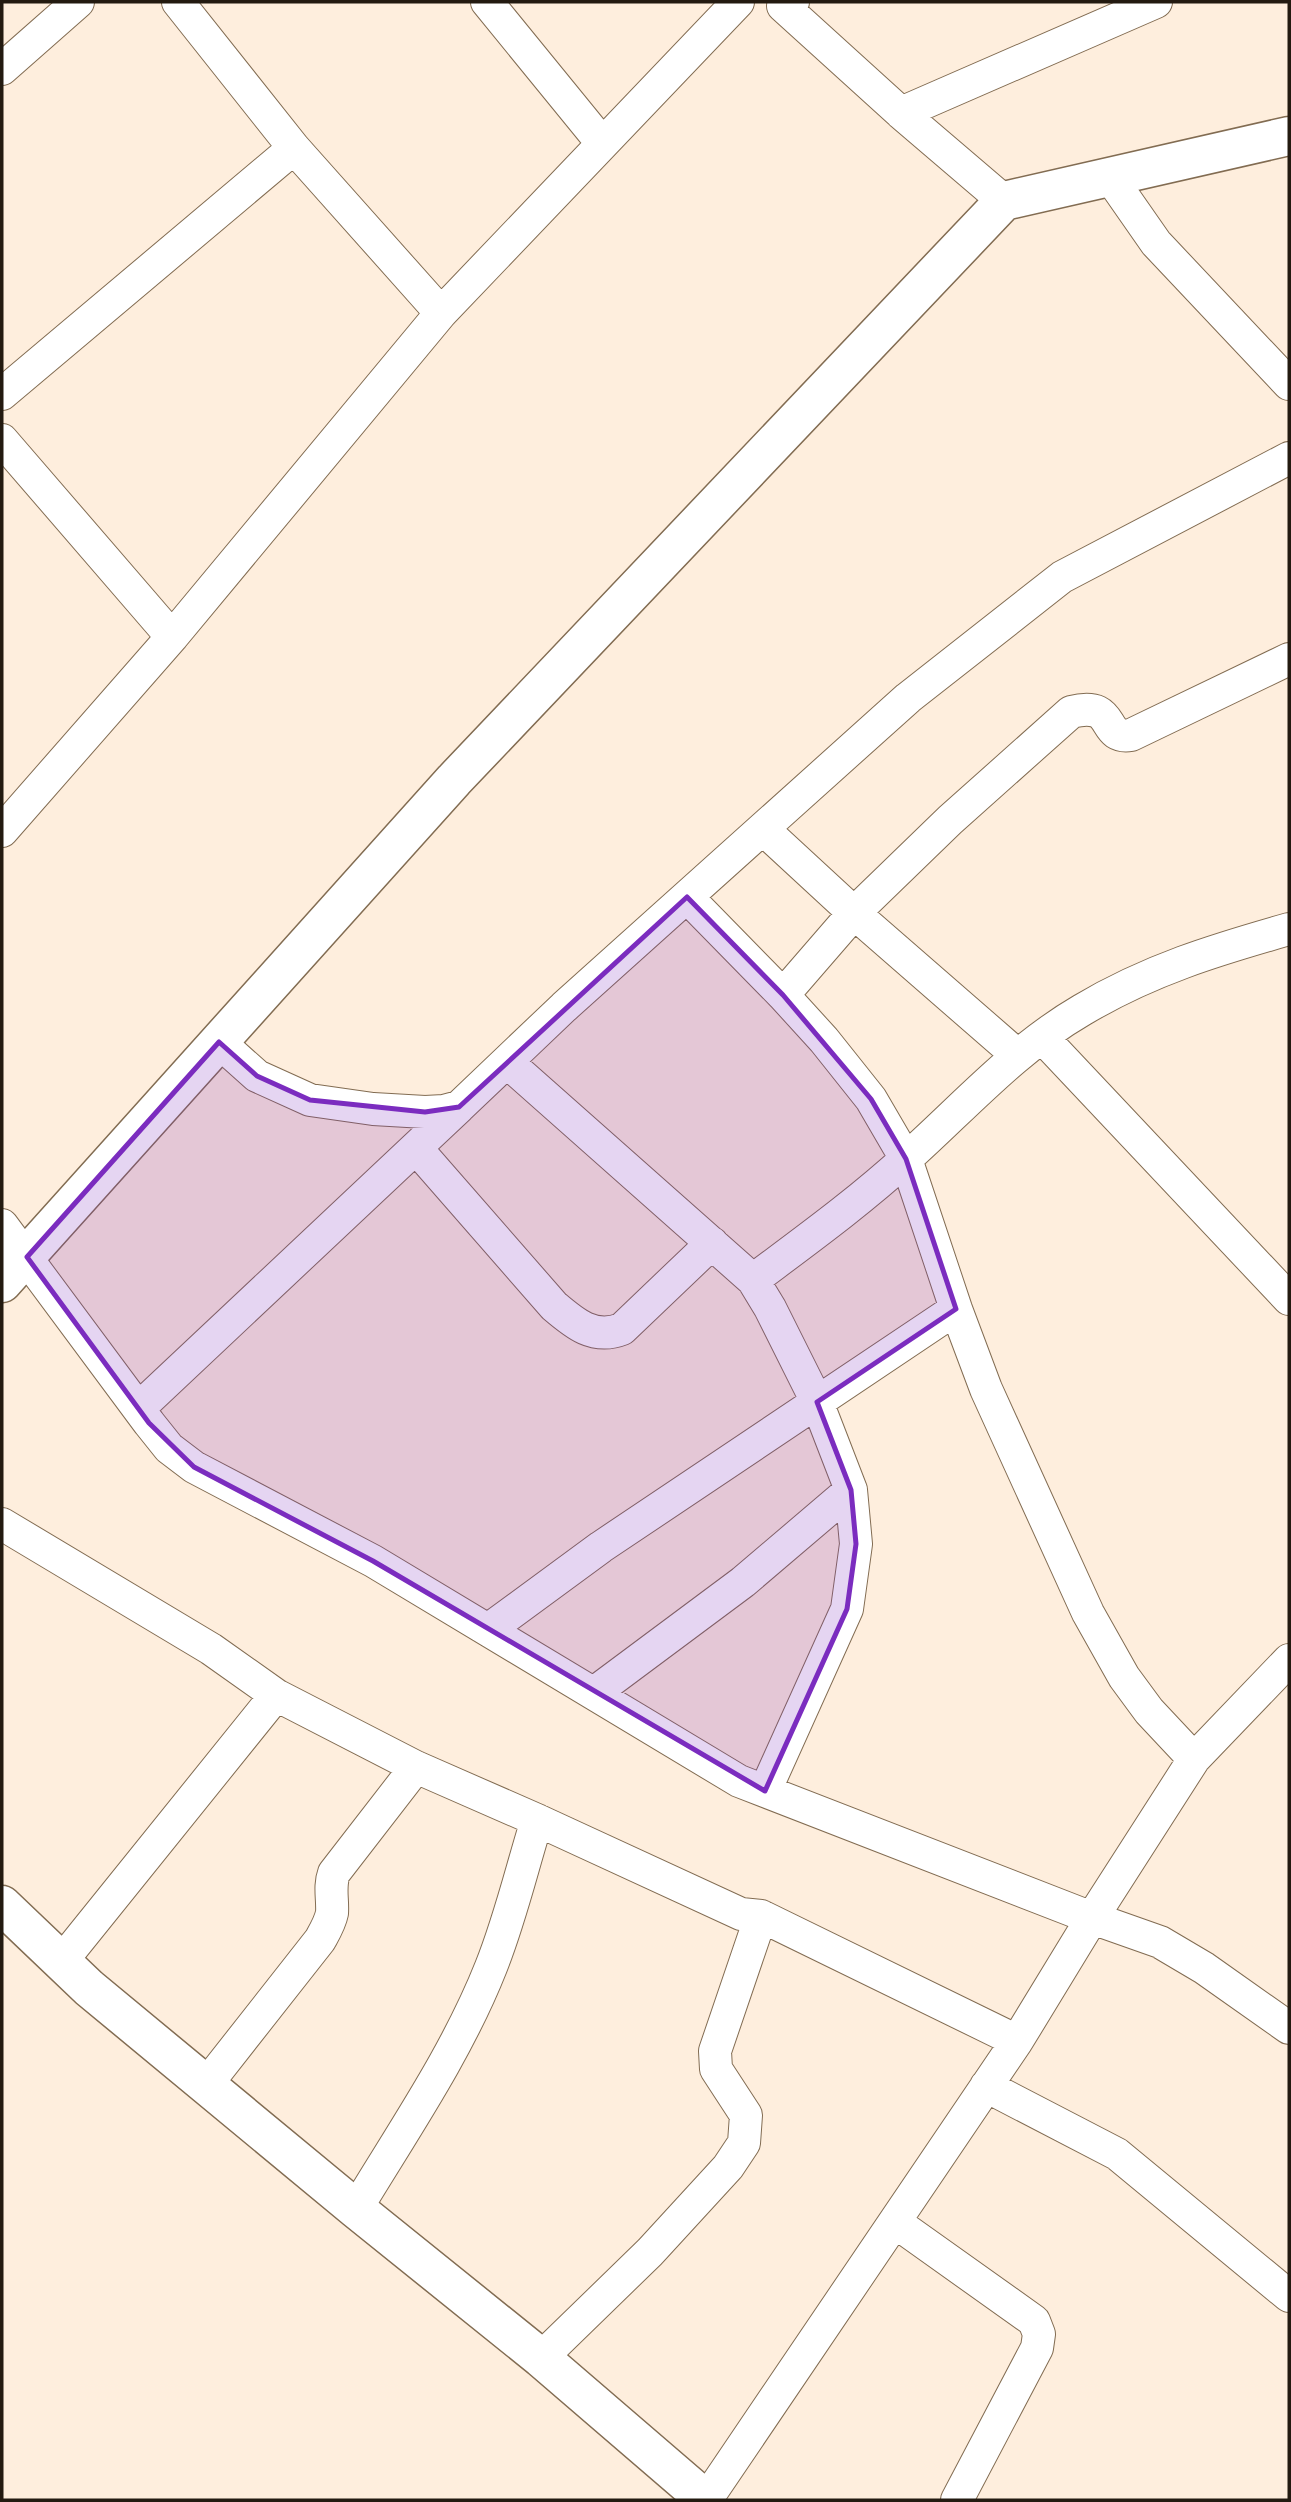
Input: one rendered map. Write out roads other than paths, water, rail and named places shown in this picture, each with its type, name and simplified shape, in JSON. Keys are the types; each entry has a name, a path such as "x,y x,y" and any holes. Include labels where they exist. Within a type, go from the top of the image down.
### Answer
{"street":[{"path":"2,69 78,2"},
{"path":"178,2 294,148 441,313"},
{"path":"487,2 602,143"},
{"path":"3,827 172,636 441,313 738,2"},
{"path":"901,113 1156,2"},
{"path":"785,3 901,113 1004,201"},
{"path":"14,1270 463,770 1004,201 1289,136"},
{"path":"2,394 294,148"},
{"path":"1110,177 1156,243 1289,384"},
{"path":"2,440 172,636"},
{"path":"139,1408 507,1062 908,698 1062,577 1289,458"},
{"path":"783,995 854,913 950,820 1071,712 1094,709 1103,714 1114,732 1122,736 1131,734 1289,659"},
{"path":"763,829 854,913 1029,1046 1289,1298"},
{"path":"687,897 824,1040 871,1099 906,1159 986,1389 1088,1613 1124,1678 1149,1711 1194,1759"},
{"path":"753,1280 906,1159 1029,1046 1080,1010 1149,973 1289,929"},
{"path":"219,1042 257,1076 310,1100 373,1109 425,1112 459,1107"},
{"path":"507,1062 753,1280 817,1402 851,1490 856,1544 847,1609 765,1791"},
{"path":"416,1148 554,1307 572,1322 591,1332 603,1334 622,1329 712,1243"},
{"path":"2,1225 14,1270 139,1408 169,1448 194,1467 373,1560 739,1781 1160,1942 1204,1968 1289,2028"},
{"path":"488,1630 601,1547 956,1309"},
{"path":"594,1693 743,1582 851,1490"},
{"path":"2,1524 211,1649 276,1695 416,1767 741,1914 761,1916 1017,2041"},
{"path":"2,1905 89,1987 356,2209 541,2358 706,2500 1017,2041 1194,1759 1289,1660"},
{"path":"61,1962 276,1695"},
{"path":"206,2085 320,1940 330,1923 330,1883 334,1873 416,1767"},
{"path":"356,2209 444,2062 476,2002 492,1966 537,1820"},
{"path":"541,2358 650,2252 728,2166 744,2143 746,2115 716,2069 715,2051 761,1916"},
{"path":"986,2086 1117,2154 1289,2296"},
{"path":"895,2222 1034,2321 1039,2333 1037,2348 957,2500"}]}
